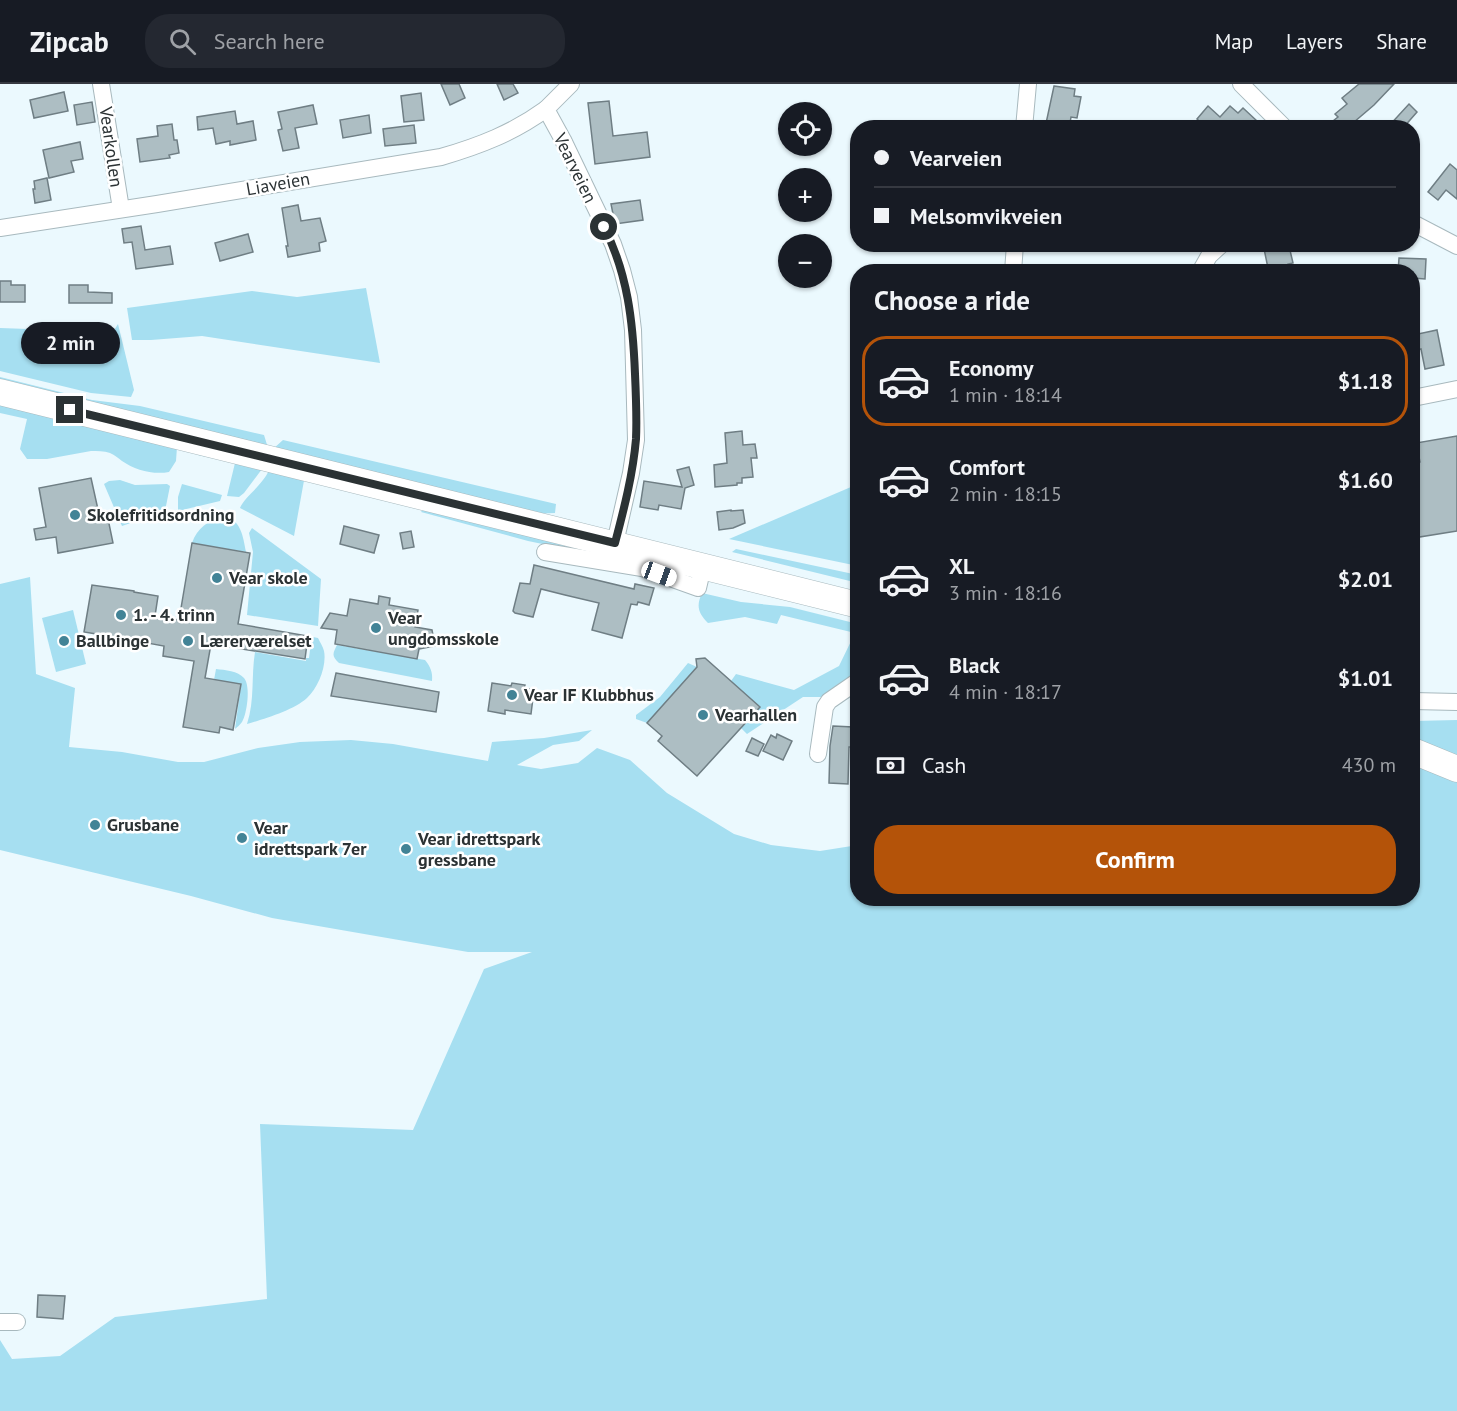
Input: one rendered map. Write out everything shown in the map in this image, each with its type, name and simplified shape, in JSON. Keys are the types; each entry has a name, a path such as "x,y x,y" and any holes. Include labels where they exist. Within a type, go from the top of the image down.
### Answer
{"main road":[{"path":"0,392 850,603"},
{"path":"1420,754 1457,769"}],"street":[{"name":"Vearkollen","path":"101,84 121,209"},
{"path":"546,109 571,84"},
{"path":"1025,120 1028,84"},
{"path":"1241,84 1277,120"},
{"name":"Liaveien","path":"0,228 441,157 503,136 546,109"},
{"name":"Vearveien","path":"546,109 613,244 628,297 633,330 636,440 615,543"},
{"path":"1420,227 1457,246"},
{"path":"1204,264 1213,252"},
{"path":"1420,397 1457,389"},
{"path":"545,552 642,568 698,588 703,567"},
{"path":"818,754 825,707 829,701 850,686"},
{"path":"1420,701 1457,702"},
{"path":"0,1322 17,1322"}],"shaded area":[{"path":"366,288 380,363 202,336 132,340 127,308 252,291 297,297"},
{"path":"118,324 134,390 131,397 91,393 0,371 0,328 113,332"},
{"path":"0,377 92,400 140,406 264,435 268,448 273,449 283,440 556,504 555,513 525,514 0,385"},
{"path":"0,401 177,447 176,461 169,472 157,473 133,467 103,451 47,459 27,459 20,449 27,419 0,413"},
{"path":"199,451 305,475 294,536 240,508 269,470 262,469 239,497 227,496 235,463 198,455"},
{"path":"120,480 135,485 167,484 170,486 166,506 162,512 122,526 104,484"},
{"path":"182,484 222,495 220,501 178,511 178,497"},
{"path":"850,487 850,564 729,539"},
{"path":"426,506 630,562 528,541 421,512"},
{"path":"223,516 237,524 246,552 192,543 204,526"},
{"path":"252,528 321,579 318,626 247,615 253,552 249,533"},
{"path":"736,549 850,573 850,581 732,552"},
{"path":"30,577 36,674 75,688 69,747 122,752 178,762 204,762 258,748 300,742 351,740 393,744 488,761 492,742 544,738 592,730 579,741 553,745 517,765 541,769 578,763 597,748 630,760 667,793 734,834 771,845 820,851 850,846 850,906 1420,906 1420,766 1457,779 1457,1411 0,1411 0,1340 12,1359 60,1356 115,1317 267,1299 260,1124 413,1130 484,969 532,952 468,952 272,918 0,850 0,584"},
{"path":"702,593 741,602 790,607 850,622 850,632 781,615 777,624 745,617 708,623 699,609"},
{"name":"Ballbinge","path":"73,610 86,664 56,672 42,618"},
{"path":"308,636 318,638 325,657 323,670 315,689 295,706 247,724 251,706 255,652 306,661 306,658 309,658 311,642 308,641"},
{"path":"850,643 850,683 821,697 803,697 747,734 741,728 760,707 731,681 736,674 794,690 839,666"},
{"path":"337,645 425,660 431,669 432,681 339,663 334,654"},
{"path":"688,663 697,667 647,723 636,719 636,715 660,697"},
{"path":"216,669 238,674 246,682 248,693 245,713 242,722 235,729 241,685 214,680"},
{"path":"1457,720 1457,759 1420,746 1420,721"}],"building":[{"path":"441,84 459,84 465,98 450,105"},
{"path":"497,84 513,84 518,93 504,100"},
{"path":"1359,84 1394,84 1356,120 1334,120 1338,117 1335,114 1347,104 1342,98"},
{"path":"1054,86 1075,89 1074,96 1081,97 1077,118 1047,120"},
{"path":"64,92 68,111 34,118 30,100"},
{"path":"421,93 424,120 404,122 401,96"},
{"path":"609,101 613,136 647,132 650,157 595,164 588,103"},
{"path":"92,102 95,122 77,125 74,105"},
{"path":"1409,104 1417,112 1410,120 1394,120"},
{"path":"313,105 317,124 295,128 299,148 283,151 278,130 282,129 278,112"},
{"path":"1208,106 1220,117 1230,106 1238,113 1243,108 1256,120 1198,120"},
{"path":"235,111 237,124 253,121 256,140 230,145 230,141 216,144 213,128 198,130 197,117"},
{"path":"369,115 371,133 343,138 340,120"},
{"path":"172,124 174,140 177,140 179,153 169,155 170,158 140,162 137,139 158,136 157,126"},
{"path":"414,125 416,143 385,146 383,129"},
{"path":"80,142 83,159 71,161 74,172 49,178 43,150"},
{"path":"1450,164 1457,170 1457,199 1446,190 1438,200 1428,192"},
{"path":"47,178 51,200 35,203 34,181"},
{"path":"640,200 643,220 615,224 611,204"},
{"path":"298,205 301,221 320,218 326,241 319,243 320,251 288,257 282,208"},
{"path":"141,226 145,250 170,246 173,264 136,269 132,242 124,243 122,229"},
{"path":"248,234 253,252 220,261 215,243"},
{"path":"1265,252 1290,252 1293,263 1267,264"},
{"path":"1399,258 1426,259 1425,279 1420,279 1420,264 1399,264"},
{"path":"0,281 11,281 11,285 25,285 25,302 0,302"},
{"path":"69,285 88,285 88,292 112,293 112,303 69,303"},
{"path":"1437,330 1444,365 1425,369 1420,349 1420,334"},
{"path":"742,431 743,445 755,444 757,458 751,458 753,477 742,478 742,483 737,483 737,485 715,487 714,465 727,463 725,433"},
{"path":"1457,436 1457,531 1420,537 1420,442"},
{"path":"689,467 694,485 685,488 681,509 659,505 658,510 640,507 644,481 682,487 677,470"},
{"name":"Skolefritidsordning","path":"91,478 99,514 107,514 113,543 58,553 56,537 36,540 34,529 46,527 39,488"},
{"path":"743,510 745,523 719,530 717,512"},
{"path":"344,526 379,535 374,553 340,544"},
{"path":"411,531 414,547 403,549 400,533"},
{"path":"192,543 250,553 238,624 308,636 305,659 211,644 205,678 241,684 233,730 220,727 219,733 183,727 194,661 163,656 164,646 126,639 125,643 108,640 108,636 84,632 92,585 158,596 155,616 179,620"},
{"path":"534,565 634,589 635,584 654,588 649,605 638,602 637,605 631,604 622,638 592,630 599,603 541,589 533,617 515,613 513,611 520,583 530,584"},
{"path":"379,596 390,598 389,605 418,610 415,627 432,630 435,646 419,649 417,659 335,644 337,630 321,628 330,613 347,616 350,599 378,604"},
{"name":"Vearhallen","path":"705,658 760,707 697,776 658,741 662,736 647,723 697,667 696,659"},
{"path":"336,673 439,692 436,712 331,696"},
{"name":"Vear IF Klubbhus","path":"492,683 511,686 512,683 525,685 524,688 534,690 531,714 505,710 505,714 488,711"},
{"path":"833,726 850,727 848,784 829,783"},
{"path":"777,734 792,741 783,760 763,751 771,735 776,738"},
{"path":"752,738 764,744 758,756 746,751"},
{"path":"38,1295 65,1296 63,1319 37,1317"}],"place":[{"name":"Skolefritidsordning","path":"75,515"},
{"name":"Vear skole","path":"217,578"},
{"name":"1. - 4. trinn","path":"121,615"},
{"name":"Vear ungdomsskole","path":"376,628"},
{"name":"Ballbinge","path":"64,641"},
{"name":"Lærerværelset","path":"188,641"},
{"name":"Vear IF Klubbhus","path":"512,695"},
{"name":"Vearhallen","path":"703,715"},
{"name":"Grusbane","path":"95,825"},
{"name":"Vear idrettspark 7er","path":"242,838"},
{"name":"Vear idrettspark gressbane","path":"406,849"}],"route":[{"path":"70,410 615,543 636,440 636,399 633,330 628,297 622,270 604,227"}]}
